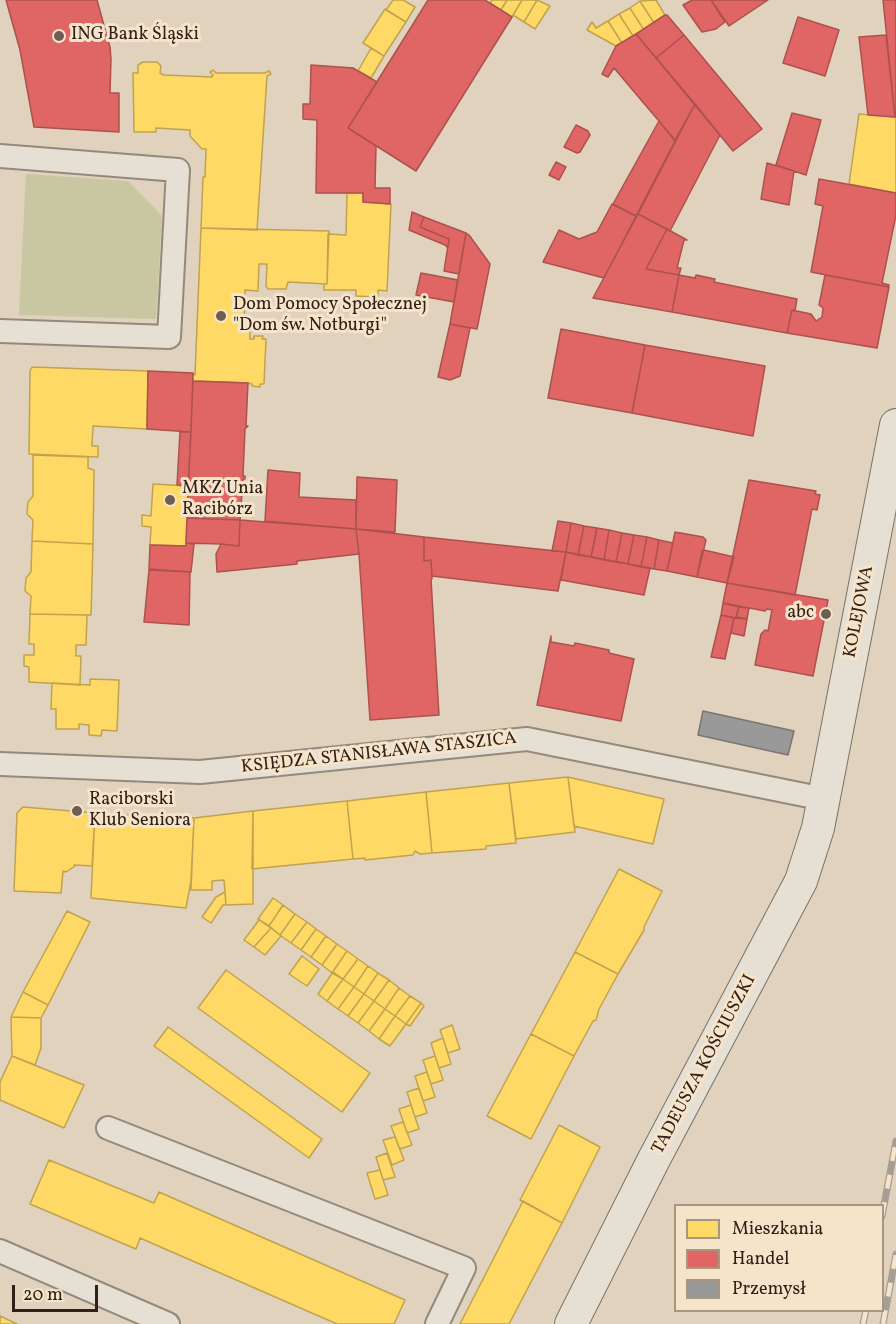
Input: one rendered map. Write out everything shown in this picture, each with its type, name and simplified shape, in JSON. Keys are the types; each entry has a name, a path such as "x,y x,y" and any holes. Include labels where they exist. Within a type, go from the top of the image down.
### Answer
{"main road":[{"name":"KOLEJOWA","path":"824,799 896,425"},
{"name":"TADEUSZA KOŚCIUSZKI","path":"571,1324 653,1161 801,881 818,828 824,799"}],"street":[{"path":"0,156 178,170 169,337 0,331"},
{"name":"KSIĘDZA STANISŁAWA STASZICA","path":"0,765 200,772 527,739 824,799"},
{"path":"108,1128 464,1268 437,1324"},
{"path":"0,1251 168,1324"}],"shaded area":[{"path":"26,174 128,181 162,216 156,319 19,315"}],"building: Mieszkania":[{"path":"393,0 403,0 415,7 406,22 386,10"},
{"path":"492,0 507,0 501,10 490,3"},
{"path":"507,0 522,0 512,17 501,10"},
{"path":"522,0 537,0 524,22 513,15"},
{"path":"537,0 550,6 535,29 524,22"},
{"path":"656,0 665,15 654,23 640,1"},
{"path":"640,1 654,23 644,30 630,8"},
{"path":"630,8 644,30 633,36 619,14"},
{"path":"385,9 406,22 384,56 363,43"},
{"path":"619,14 633,36 622,43 608,21"},
{"path":"608,21 622,43 616,46 587,30 592,22 596,28"},
{"path":"371,48 384,56 371,78 358,71"},
{"path":"143,62 157,62 161,66 160,73 164,75 212,77 210,72 213,70 216,73 265,73 269,71 271,74 267,76 257,230 201,228 206,149 202,149 190,136 190,130 156,128 156,132 134,132 133,73 138,73 138,65"},
{"path":"859,114 896,117 896,193 849,184"},
{"path":"347,193 363,193 363,202 391,204 387,291 378,290 378,297 356,296 356,290 324,290 324,284 327,284 328,234 346,235"},
{"name":"Dom Pomocy Społecznej \"Dom św. Notburgi\"","path":"201,228 329,231 327,284 288,282 286,289 268,289 266,286 267,264 259,264 258,291 245,290 244,331 250,331 250,339 254,339 254,336 263,336 262,339 266,339 264,384 260,384 260,387 248,383 193,381"},
{"path":"32,367 148,371 147,429 93,426 92,446 98,446 98,457 29,454 30,371"},
{"path":"33,455 88,457 88,468 94,470 93,544 32,541 33,520 27,514 28,502 33,496"},
{"name":"MKZ Unia Racibórz","path":"153,484 188,486 186,546 150,545 151,527 142,526 142,515 151,516"},
{"path":"32,541 93,544 91,615 30,614 31,596 25,591 26,578 31,572"},
{"path":"30,614 87,615 86,645 76,645 76,656 81,656 80,685 29,682 29,667 24,666 24,655 34,655 34,644 29,644"},
{"path":"90,679 119,680 117,731 102,730 101,736 89,735 89,725 79,724 79,729 56,729 56,709 51,709 52,683 90,685"},
{"path":"568,777 575,832 516,839 509,783"},
{"path":"568,777 664,799 653,844 574,826"},
{"path":"509,783 516,843 486,846 486,849 432,853 426,792"},
{"path":"426,792 432,853 420,854 415,851 413,855 353,859 347,801"},
{"path":"347,801 353,859 252,869 253,811"},
{"path":"23,807 95,813 92,866 74,865 66,872 63,871 61,893 14,891 17,813"},
{"path":"253,811 253,904 226,905 224,880 212,881 212,890 191,890 194,818"},
{"path":"95,813 194,818 191,881 186,908 91,898"},
{"path":"619,869 662,891 644,930 618,974 575,952"},
{"path":"225,892 226,905 223,905 211,923 202,917 216,897"},
{"path":"273,898 283,905 269,926 258,919"},
{"path":"283,905 295,914 280,935 269,926"},
{"path":"67,911 90,922 48,1005 23,992"},
{"path":"295,914 307,922 291,943 280,935"},
{"path":"259,920 271,928 254,947 244,940"},
{"path":"307,922 316,929 301,950 291,943"},
{"path":"271,928 281,936 265,955 254,947"},
{"path":"316,929 326,936 311,957 301,950"},
{"path":"326,936 337,944 322,965 311,957"},
{"path":"337,944 347,951 332,973 322,965"},
{"path":"347,951 358,959 343,979 332,973"},
{"path":"575,952 618,974 599,1009 596,1020 593,1021 574,1056 531,1034"},
{"path":"302,956 319,969 307,986 289,974"},
{"path":"358,959 368,966 354,987 343,979"},
{"path":"368,966 378,973 364,994 354,987"},
{"path":"226,970 370,1073 342,1112 198,1008"},
{"path":"333,972 343,979 327,1001 318,994"},
{"path":"378,973 389,980 374,1001 364,994"},
{"path":"343,979 354,987 338,1009 327,1001"},
{"path":"389,980 399,988 385,1009 374,1001"},
{"path":"354,987 364,994 348,1016 338,1009"},
{"path":"399,988 410,996 395,1016 385,1009"},
{"path":"23,992 48,1005 41,1018 11,1017"},
{"path":"364,994 374,1001 358,1023 348,1016"},
{"path":"410,996 421,1003 406,1024 395,1016"},
{"path":"374,1001 385,1009 369,1031 358,1023"},
{"path":"421,1003 424,1006 410,1026 406,1024"},
{"path":"385,1009 395,1016 379,1039 369,1031"},
{"path":"395,1016 406,1024 390,1046 379,1039"},
{"path":"11,1017 41,1018 41,1048 35,1065 12,1056"},
{"path":"452,1025 460,1049 448,1053 440,1030"},
{"path":"168,1027 322,1139 309,1158 154,1046"},
{"path":"531,1034 574,1056 531,1139 487,1116"},
{"path":"443,1038 451,1064 439,1068 431,1043"},
{"path":"12,1056 84,1085 64,1128 0,1100 0,1082"},
{"path":"435,1056 443,1080 431,1084 423,1060"},
{"path":"427,1072 435,1097 423,1101 415,1076"},
{"path":"419,1088 427,1113 415,1117 407,1092"},
{"path":"411,1105 419,1129 407,1133 399,1109"},
{"path":"403,1122 412,1145 400,1149 391,1126"},
{"path":"559,1125 600,1147 562,1223 520,1200"},
{"path":"395,1137 404,1160 392,1165 383,1140"},
{"path":"387,1153 395,1177 383,1180 376,1157"},
{"path":"49,1160 154,1203 159,1192 405,1300 394,1324 337,1324 140,1238 136,1249 30,1204"},
{"path":"380,1170 388,1195 375,1199 367,1173"},
{"path":"523,1201 562,1223 509,1324 460,1324"},
{"path":"0,1316 17,1324 0,1324"}],"building: Handel":[{"path":"6,0 97,0 110,47 110,93 119,93 119,132 34,127 20,50"},
{"path":"428,0 485,0 512,17 416,171 348,128"},
{"path":"692,0 711,0 725,22 716,29 702,32 683,5"},
{"path":"711,0 768,0 729,26"},
{"path":"883,0 896,0 896,117 895,117"},
{"path":"665,15 684,35 656,58 636,34"},
{"path":"798,17 839,30 825,76 783,63"},
{"path":"636,34 695,104 675,140 614,68 608,77 602,74 616,46"},
{"path":"684,35 762,129 733,151 656,58"},
{"path":"886,35 895,117 868,115 859,37"},
{"path":"311,65 353,68 377,82 348,128 376,146 375,188 390,188 390,204 363,202 363,193 316,193 317,120 303,119 303,104 310,104"},
{"path":"695,104 720,135 670,231 638,214"},
{"path":"792,113 821,120 806,175 776,165"},
{"path":"659,121 675,141 636,216 613,204"},
{"path":"576,125 588,131 590,135 580,152 577,153 564,147"},
{"path":"556,162 566,167 559,180 549,175"},
{"path":"767,163 794,171 789,205 761,199"},
{"path":"819,179 896,193 896,215 882,283 889,287 811,272 823,206 815,204"},
{"path":"612,204 636,216 604,278 543,262 559,230 579,239 597,232"},
{"path":"412,212 424,217 420,227 449,239 448,248 409,230"},
{"path":"638,214 667,229 646,269 679,275 672,312 593,298"},
{"path":"424,217 466,233 459,274 444,271 449,239 420,227"},
{"path":"667,229 687,240 684,240 677,268 681,268 679,275 646,269"},
{"path":"466,233 490,264 477,329 450,324"},
{"path":"421,273 458,280 454,302 416,295"},
{"path":"679,275 695,278 696,275 715,279 714,282 797,299 787,333 672,312"},
{"path":"825,275 889,287 877,348 787,333 792,310 811,314 816,321 822,317 823,308 819,305"},
{"path":"450,324 470,328 460,376 450,380 438,377"},
{"path":"561,329 645,345 632,413 548,398"},
{"path":"645,345 765,366 753,436 632,413"},
{"path":"148,371 193,373 191,432 147,429"},
{"path":"193,381 248,383 246,426 248,426 245,429 243,476 245,479 243,479 240,520 187,518"},
{"path":"180,432 191,432 188,486 177,485"},
{"path":"268,470 300,473 299,497 356,500 356,529 265,521"},
{"path":"357,477 397,480 395,532 356,529"},
{"path":"749,480 816,491 815,494 820,495 817,510 812,509 795,595 727,583"},
{"path":"187,518 240,520 239,546 186,543"},
{"path":"240,520 356,529 359,554 297,561 297,564 217,572 216,554 221,544 239,546"},
{"path":"558,521 571,523 566,552 552,551"},
{"path":"571,523 584,526 578,555 566,552"},
{"path":"584,526 597,528 591,557 578,555"},
{"path":"597,528 609,530 604,560 591,557"},
{"path":"356,529 424,537 424,561 431,560 439,715 370,720"},
{"path":"609,530 622,533 616,562 604,560"},
{"path":"675,532 703,537 706,540 697,577 667,571"},
{"path":"622,533 634,535 628,564 616,562"},
{"path":"634,535 647,537 641,567 628,564"},
{"path":"424,537 566,552 558,591 432,576 431,560 424,561"},
{"path":"647,537 659,540 654,569 641,567"},
{"path":"659,540 673,543 667,571 654,569"},
{"path":"186,543 194,544 191,572 149,569 150,545 186,546"},
{"path":"704,550 734,557 727,583 697,577"},
{"path":"566,552 650,568 644,595 561,580"},
{"path":"149,570 190,572 189,625 144,622"},
{"path":"727,583 828,600 813,676 755,665 761,634 765,630 768,631 772,610 765,611 723,603"},
{"path":"723,603 739,607 736,618 721,615"},
{"path":"739,607 749,608 747,619 736,617"},
{"path":"721,615 734,618 725,659 711,657"},
{"path":"734,618 747,619 744,636 731,633"},
{"path":"551,636 551,642 574,646 575,643 609,650 609,653 634,659 621,721 537,705"}],"building: Przemysł":[{"path":"703,711 794,731 788,755 698,735"}],"railway":[{"path":"884,1205 896,1141"},
{"path":"883,1324 896,1254"},
{"path":"863,1324 866,1312"}],"place":[{"name":"ING Bank Śląski","path":"59,36"},
{"name":"Dom Pomocy Społecznej \"Dom św. Notburgi\"","path":"221,316"},
{"name":"MKZ Unia Racibórz","path":"170,500"},
{"name":"abc","path":"826,614"},
{"name":"Raciborski Klub Seniora","path":"77,811"}]}
